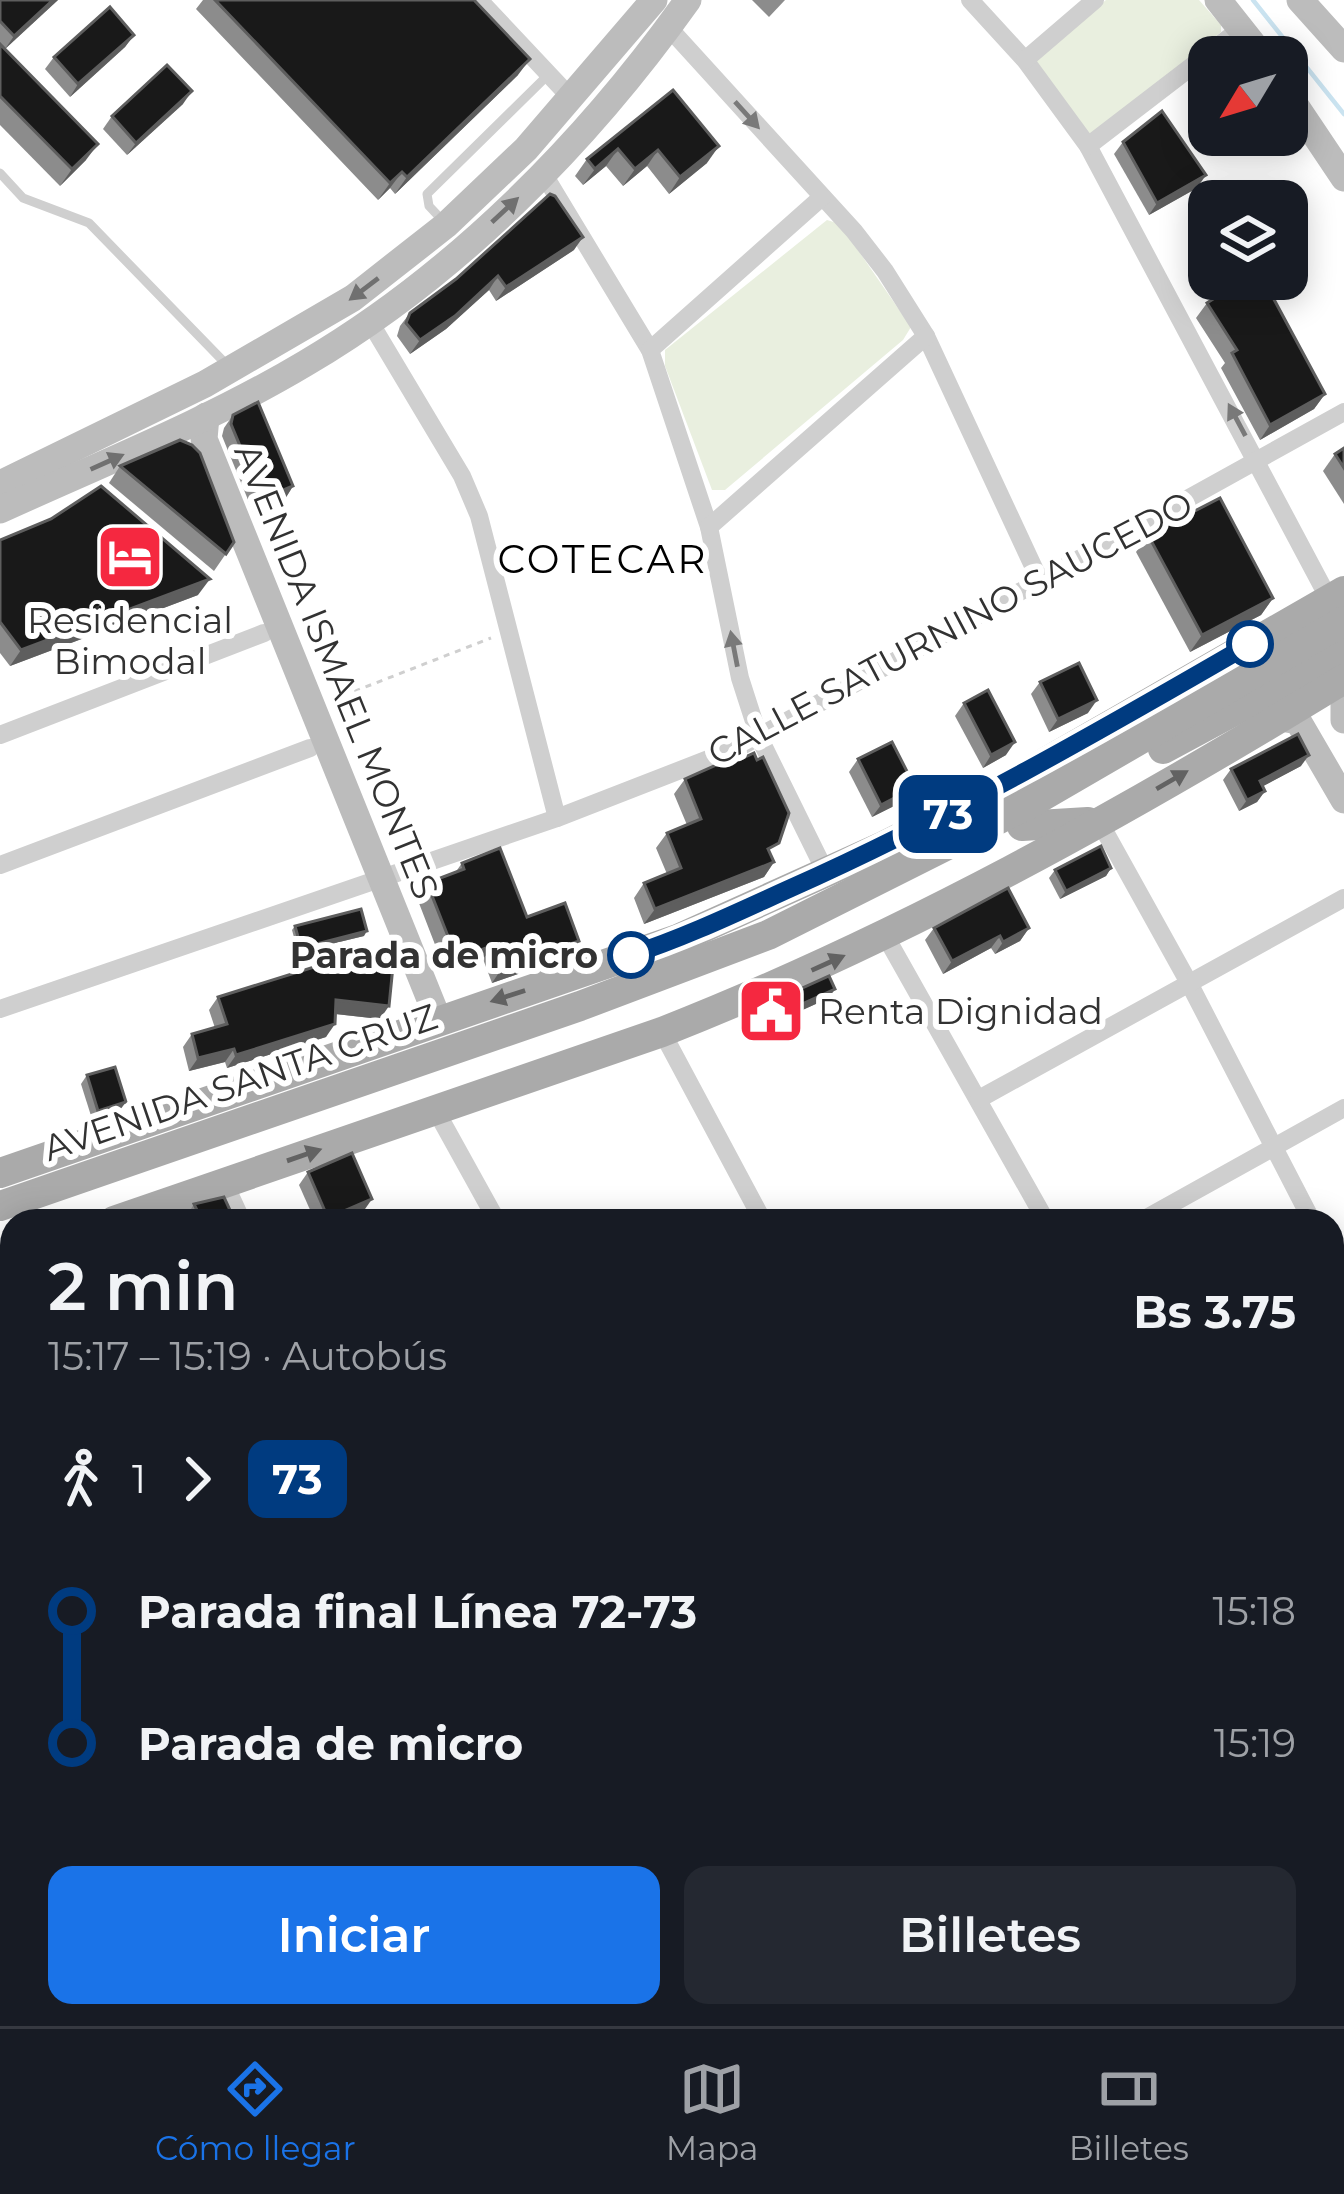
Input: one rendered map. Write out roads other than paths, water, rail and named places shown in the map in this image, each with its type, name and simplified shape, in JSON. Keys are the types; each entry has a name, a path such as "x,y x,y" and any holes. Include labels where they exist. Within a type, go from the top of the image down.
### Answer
{"main road":[{"path":"0,510 206,416 305,364 370,322 456,236 654,0"},
{"path":"0,484 231,370 456,236 544,173 688,0"},
{"path":"1217,0 1249,36"},
{"path":"1300,0 1344,49"},
{"path":"1308,124 1344,178"},
{"name":"AVENIDA ISMAEL MONTES","path":"206,416 204,439 313,707 372,879 429,1023"},
{"name":"AVENIDA ISMAEL MONTES","path":"178,429 193,444 310,748 372,879"},
{"name":"AVENIDA SANTA CRUZ","path":"0,1206 580,1006 768,935 1027,805 1115,754 1339,604"},
{"name":"AVENIDA SANTA CRUZ","path":"0,1172 678,939 1013,781 1339,604"},
{"name":"AVENIDA SANTA CRUZ","path":"46,1209 641,1003 773,951 906,890 1344,652"},
{"path":"148,1209 662,1032 886,937 1100,821 1344,679"},
{"path":"1344,693 1344,720"},
{"path":"1281,718 1298,721 1341,789"},
{"path":"1013,781 1115,754"},
{"path":"1022,826 1100,821"}],"street":[{"path":"479,0 568,102"},
{"path":"970,0 1025,60 1088,146 1339,604"},
{"path":"1025,60 1095,0"},
{"path":"1088,146 1243,27"},
{"path":"668,28 885,271 926,336 1040,581"},
{"path":"544,173 650,350 710,527 740,678 759,737 826,873"},
{"path":"650,350 821,197"},
{"path":"370,322 462,476 479,516 557,818"},
{"path":"710,527 926,336"},
{"name":"CALLE SATURNINO SAUCEDO","path":"0,1009 557,818 759,737 1344,412"},
{"path":"0,735 264,633"},
{"path":"0,865 310,748"},
{"path":"1100,821 1305,1209"},
{"path":"979,1099 1344,898"},
{"path":"886,937 1039,1209"},
{"path":"662,1032 757,1209"},
{"path":"1162,1209 1344,1108"},
{"path":"435,1109 490,1209"},
{"path":"224,1182 236,1209"}],"lane":[{"path":"456,236 429,206 427,194 545,78"},
{"path":"0,173 23,199 89,223 231,370"}],"waterway":[{"path":"1253,0 1344,114"}],"place":[{"name":"Residencial Bimodal","path":"130,557"},
{"name":"Parada de micro","path":"631,955"},
{"name":"Renta Dignidad","path":"771,1011"}],"district":[{"name":"COTECAR","path":"603,559"}]}
